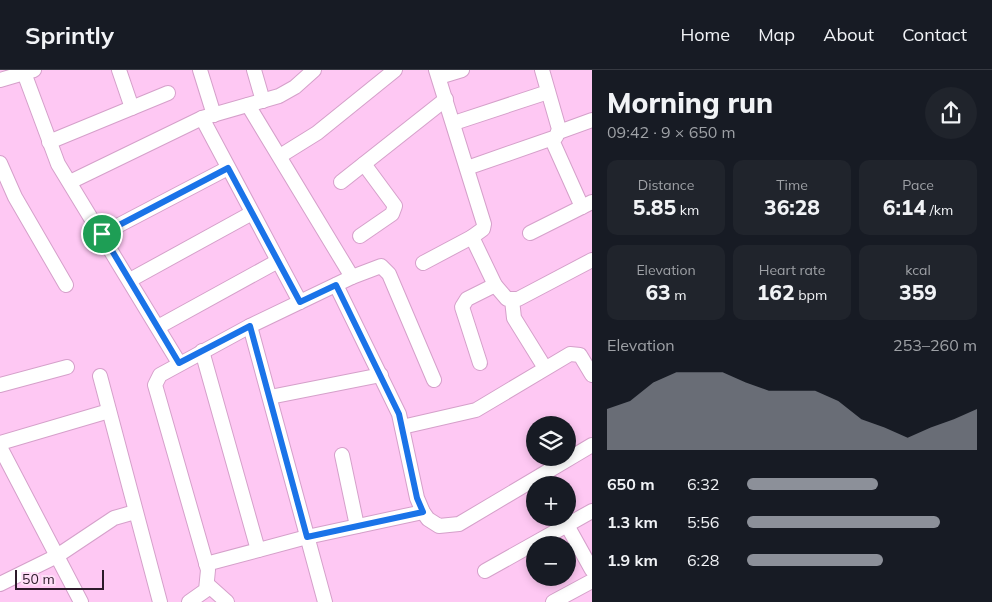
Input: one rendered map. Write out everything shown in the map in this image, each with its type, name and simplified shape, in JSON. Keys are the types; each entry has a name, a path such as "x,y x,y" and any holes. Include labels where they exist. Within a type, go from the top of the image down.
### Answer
{"street":[{"path":"119,70 132,108"},
{"path":"200,70 208,117 228,168 300,302"},
{"path":"254,70 263,101"},
{"path":"70,182 208,117 288,92 314,70"},
{"path":"280,156 317,133 395,70"},
{"path":"422,263 472,237 483,229 484,224 438,74 462,70"},
{"path":"530,233 587,205 555,136 548,92 542,70"},
{"path":"0,80 27,71 48,142 179,363"},
{"path":"454,123 548,92"},
{"path":"48,142 168,94"},
{"path":"341,182 446,100"},
{"path":"248,105 352,277"},
{"path":"467,168 591,124"},
{"path":"0,163 4,184 66,285"},
{"path":"360,236 392,214 395,206 364,164"},
{"path":"102,234 228,168"},
{"path":"130,280 252,213"},
{"path":"472,237 495,285 503,295 512,300"},
{"path":"512,300 592,260"},
{"path":"158,327 278,261"},
{"path":"189,602 201,595 208,585 206,564 155,385 160,375 202,350 250,326 352,277 381,266 386,269 434,380"},
{"path":"336,285 399,414 417,498 428,519 439,526 459,524 526,488"},
{"path":"480,363 462,307 468,300 495,285"},
{"path":"512,300 514,318 545,368"},
{"path":"250,326 324,602"},
{"path":"202,350 258,550"},
{"path":"402,428 476,410 570,354 576,353 580,355 592,375"},
{"path":"0,386 67,367"},
{"path":"270,397 381,375"},
{"path":"100,376 160,602"},
{"path":"0,443 109,411"},
{"path":"547,476 592,445"},
{"path":"0,447 81,602"},
{"path":"342,455 357,526"},
{"path":"576,516 592,510"},
{"path":"0,584 57,556 108,522 135,512"},
{"path":"206,564 307,537 423,512"},
{"path":"485,571 556,526"},
{"path":"568,526 592,570"},
{"path":"553,602 592,581"},
{"path":"208,585 227,602"}],"route":[{"path":"228,168 300,302 336,285 392,395 399,414 417,498 423,512 307,537 250,326 179,363 102,234 228,168"}]}
